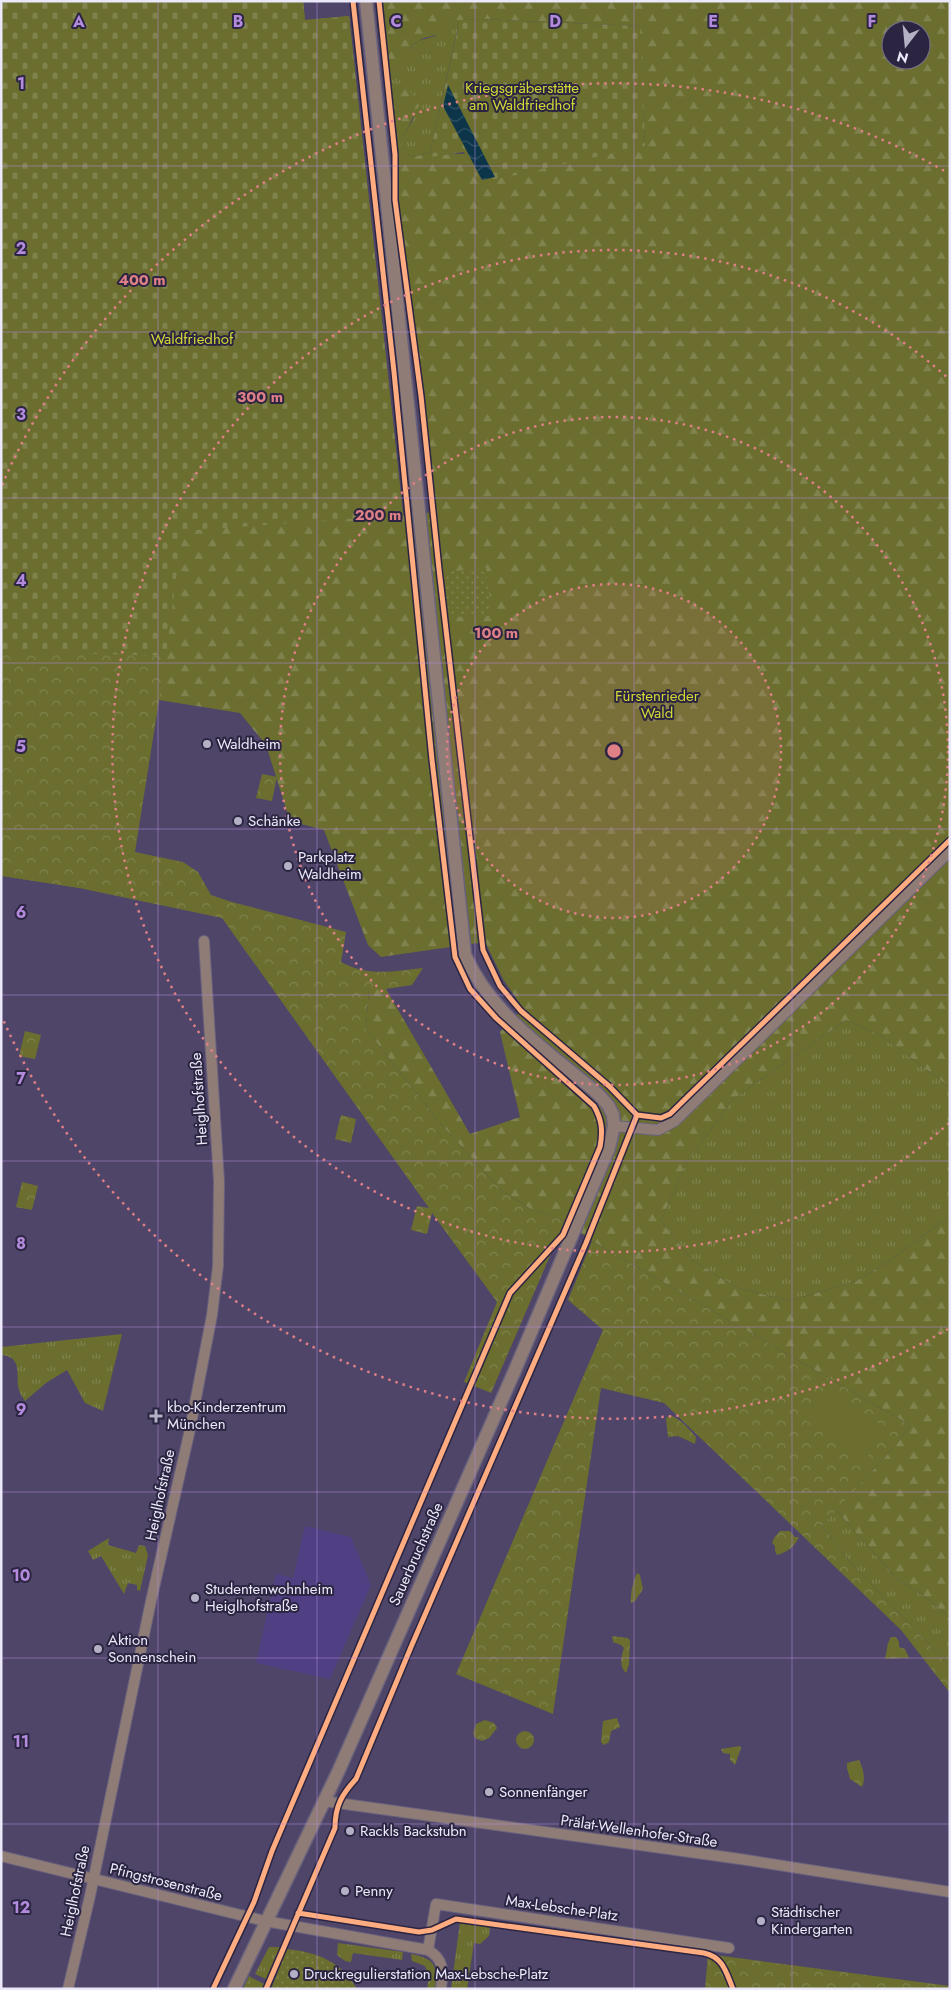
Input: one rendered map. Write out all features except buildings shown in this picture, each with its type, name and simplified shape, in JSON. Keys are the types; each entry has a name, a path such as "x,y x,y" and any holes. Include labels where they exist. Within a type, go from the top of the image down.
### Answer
{"street":[{"path":"366,1 465,955 484,990 502,1012 597,1093 608,1105 613,1115 614,1126 658,1130 675,1121 950,851"},
{"name":"Heiglhofstraße","path":"68,1989 94,1879 151,1601 189,1434 212,1315 217,1274 219,1180 204,941"},
{"name":"Sauerbruchstraße","path":"234,1989 339,1770 562,1261 609,1148 614,1126"},
{"name":"Prälat-Wellenhofer-Straße","path":"324,1801 740,1859 950,1892"},
{"name":"Pfingstrosenstraße","path":"1,1856 265,1921"},
{"name":"Max-Lebsche-Platz","path":"428,1950 436,1904 729,1948"},
{"path":"265,1921 428,1950 435,1954 444,1967 441,1989"}],"shaded area":[{"path":"305,1526 351,1537 371,1585 330,1679 256,1663 276,1574 293,1578"}],"green space":[{"name":"Fürstenrieder Wald","path":"1,1 303,1 305,20 349,16 403,515 436,512 397,200 396,155 389,83 408,90 414,96 419,106 406,131 400,152 414,157 430,152 431,155 645,146 639,26 479,19 448,21 439,34 422,39 413,45 404,57 396,75 389,76 383,1 950,1 950,1087 880,1035 846,1020 733,1099 687,1162 661,1221 692,1260 735,1287 789,1301 856,1281 888,1262 950,1216 950,1619 931,1601 897,1579 836,1510 896,1445 910,1425 592,1241 565,1221 532,1210 500,1189 439,1122 366,1029 369,989 386,989 470,1134 520,1117 500,1032 523,1008 503,979 485,942 381,957 368,945 324,830 290,821 266,745 240,713 159,700 154,730 1,820"},
{"name":"Waldfriedhof","path":"1,1 303,1 305,20 349,16 403,515 182,531 166,656 1,651"},
{"name":"Kriegsgräberstätte am Waldfriedhof","path":"479,19 640,26 645,146 480,183 464,152 431,157 430,152 458,28 457,20"},
{"path":"457,20 458,27 430,152 414,157 399,152 406,131 414,118 394,84 389,83 389,76 396,74 403,56 418,41 435,36 447,21"},
{"path":"486,568 492,616 448,617 443,572"},
{"path":"1,651 166,656 135,852 183,862 198,872 211,895 346,932 341,962 351,967 381,972 423,968 412,985 386,989 369,989 366,1029 439,1122 500,1189 532,1210 565,1221 491,1393 464,1382 497,1302 432,1213 427,1234 411,1230 417,1206 429,1208 222,918 79,888 1,876"},
{"path":"262,774 277,777 272,801 256,798"},
{"path":"846,1020 880,1035 950,1087 950,1216 888,1262 856,1281 789,1301 735,1287 692,1260 661,1221 687,1162 733,1099"},
{"path":"25,1031 41,1035 35,1059 19,1056"},
{"path":"341,1115 356,1119 351,1143 335,1139"},
{"path":"22,1182 38,1186 32,1210 16,1207"},
{"path":"592,1241 910,1425 896,1445 822,1526 849,1561 950,1666 950,1693 901,1630 664,1403 601,1388 553,1714 456,1674 603,1330 568,1300"},
{"path":"122,1334 103,1411 85,1403 67,1370 46,1383 25,1401 19,1390 16,1363 13,1359 1,1355 1,1347"},
{"path":"825,1388 887,1429 865,1460 804,1419"},
{"path":"669,1415 680,1421 690,1430 696,1437 695,1444 678,1436 668,1437 666,1419"},
{"path":"836,1510 897,1579 931,1601 950,1619 950,1666 849,1561 822,1526"},
{"path":"780,1531 790,1531 795,1537 799,1537 790,1549 777,1555 775,1546 772,1543"},
{"path":"109,1538 108,1545 136,1553 139,1545 145,1546 148,1555 140,1591 137,1590 137,1585 128,1583 124,1594 101,1556 93,1560 88,1551"},
{"path":"637,1573 640,1575 643,1589 635,1601 631,1603 632,1588"},
{"path":"612,1636 628,1638 630,1641 629,1664 626,1673 621,1658 624,1648 613,1642"},
{"path":"891,1637 896,1637 899,1647 905,1649 909,1658 885,1659"},
{"path":"617,1718 620,1727 611,1731 609,1742 604,1745 601,1742 603,1721"},
{"path":"485,1720 494,1723 497,1728 489,1738 482,1741 475,1738 473,1733 476,1724"},
{"path":"525,1731 533,1736 534,1740 529,1748 525,1749 517,1744 516,1740 521,1732"},
{"path":"740,1746 735,1765 730,1760 730,1754 723,1753 721,1749"},
{"path":"859,1760 864,1773 862,1787 850,1779 847,1768 847,1763"},
{"path":"460,1922 490,1926 489,1936 480,1944 474,1943 467,1989 451,1989"},
{"path":"338,1943 403,1952 402,1960 353,1953 351,1962 345,1961 337,1955"},
{"path":"269,1947 280,1947 266,1979 255,1974"},
{"path":"287,1949 298,1950 328,1960 344,1972 357,1989 271,1989"},
{"path":"411,1954 425,1958 433,1964 436,1974 435,1989 427,1989 429,1976 425,1966 412,1961"},
{"path":"708,1954 950,1986 950,1989 705,1989"},
{"path":"249,1976 264,1984 262,1989 243,1989"}],"water":[{"path":"448,85 495,177 482,180 443,106"}],"cycle path":[{"path":"213,1989 254,1902 272,1851 510,1293 563,1235 600,1147 601,1136 599,1116 594,1106 496,1018 470,989 455,957 432,760 394,372 353,1"},
{"path":"379,1 395,155 395,200 421,396 483,950 500,986 521,1011 609,1086 637,1115 661,1118 670,1114 950,840"},
{"path":"266,1989 335,1828 336,1813 340,1801 356,1779 411,1647 586,1243 637,1115"},
{"path":"298,1913 419,1932 432,1930 456,1919 704,1953 716,1958 720,1962 726,1971 733,1989"}],"place":[{"name":"Waldheim","path":"207,744"},
{"name":"Schänke","path":"238,821"},
{"name":"Parkplatz Waldheim","path":"288,866"},
{"name":"kbo-Kinderzentrum München","path":"156,1416"},
{"name":"Studentenwohnheim Heiglhofstraße","path":"195,1598"},
{"name":"Aktion Sonnenschein","path":"98,1649"},
{"name":"Sonnenfänger","path":"489,1792"},
{"name":"Rackls Backstubn","path":"350,1831"},
{"name":"Penny","path":"345,1891"},
{"name":"Städtischer Kindergarten","path":"761,1921"},
{"name":"Druckregulierstation Max-Lebsche-Platz","path":"294,1974"}]}
